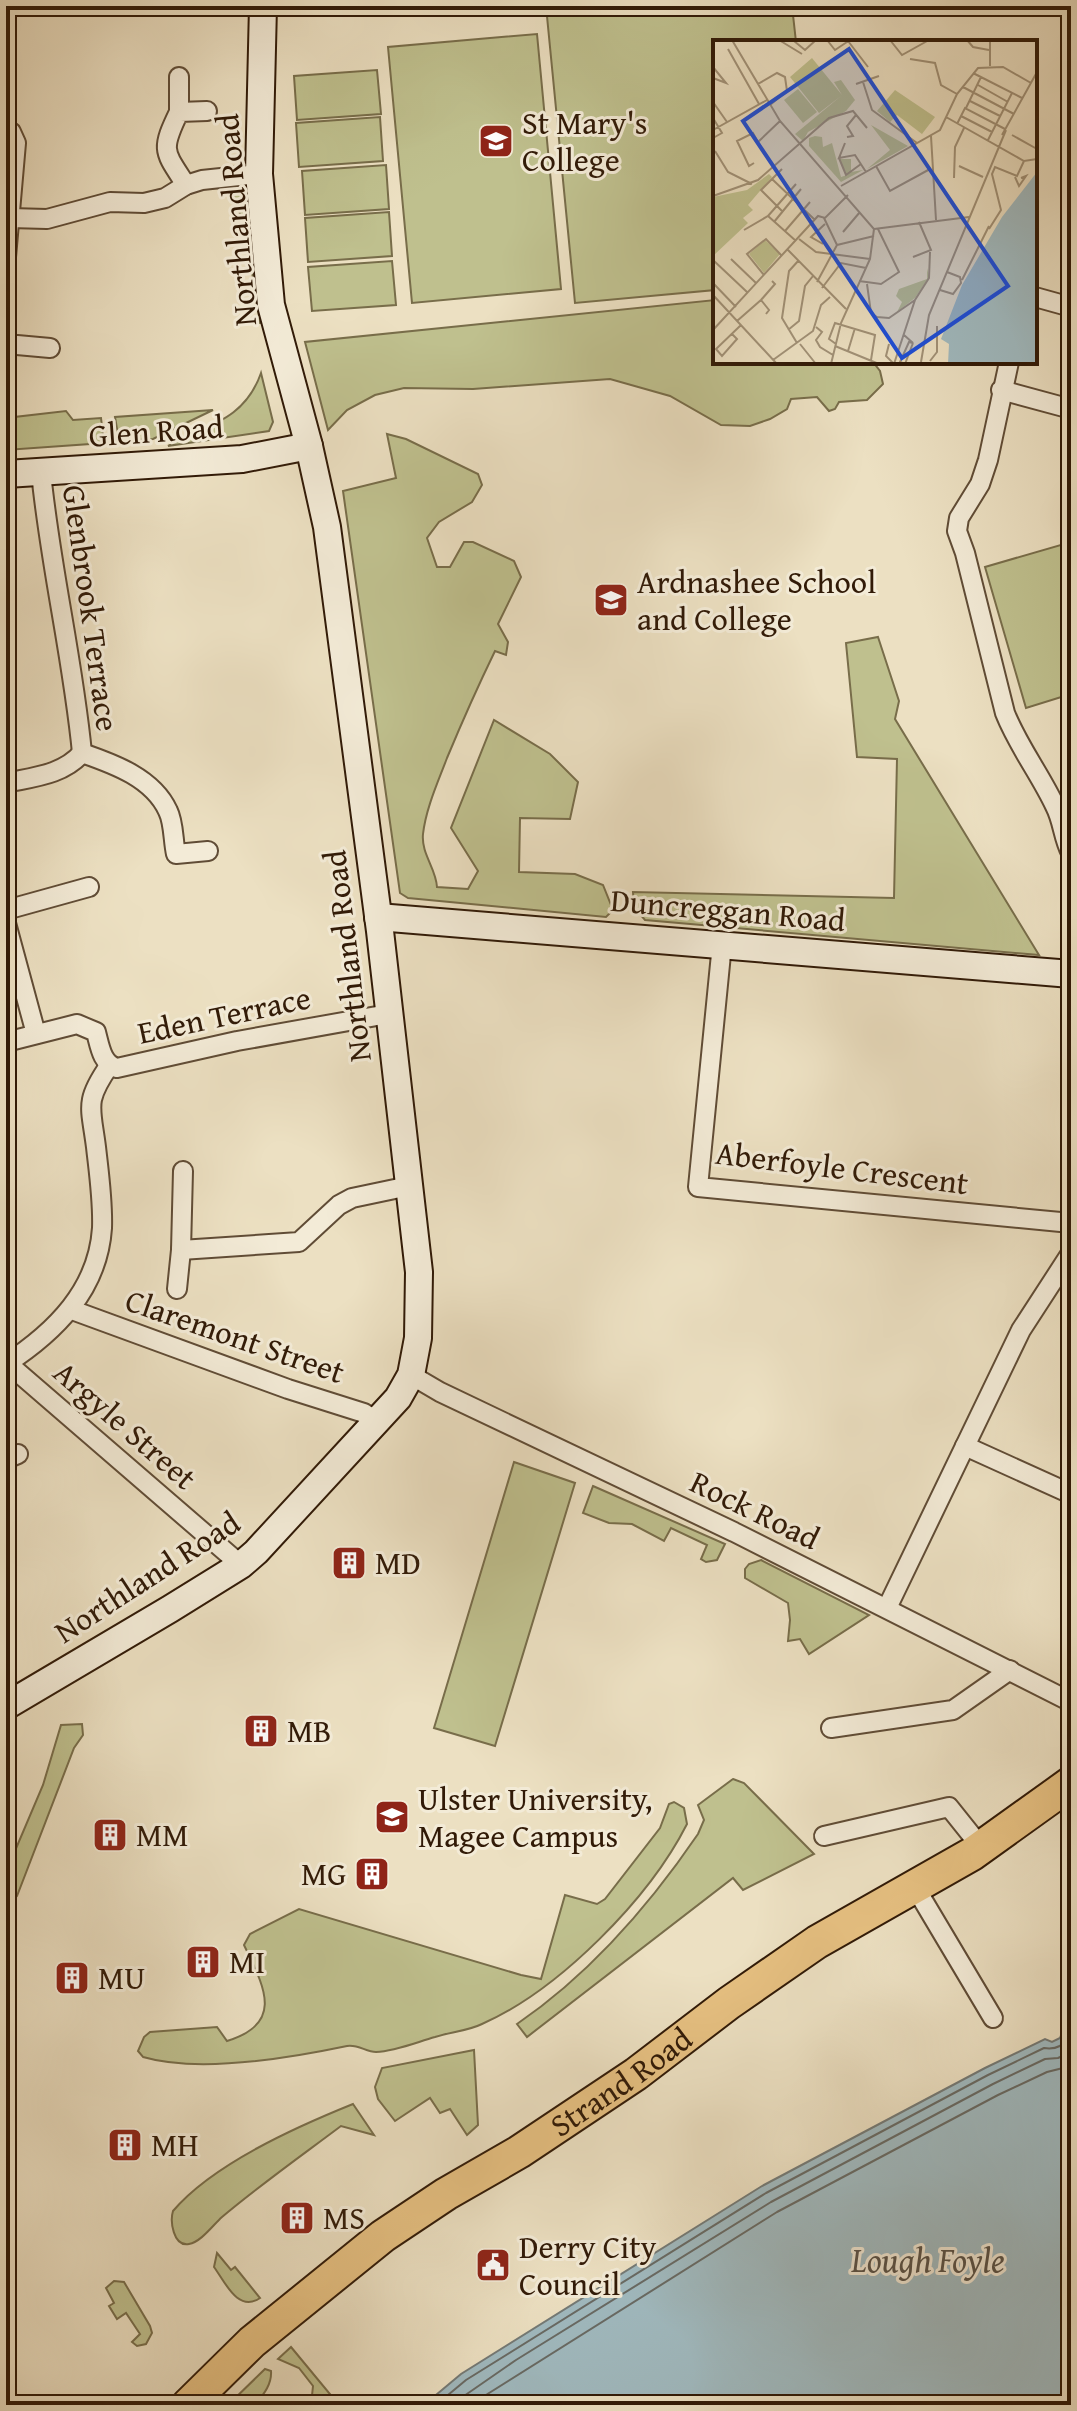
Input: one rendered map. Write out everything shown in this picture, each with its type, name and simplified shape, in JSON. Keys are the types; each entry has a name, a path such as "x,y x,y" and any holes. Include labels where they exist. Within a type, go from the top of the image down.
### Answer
{"highway":[{"name":"Strand Road","path":"188,2405 252,2342 383,2236 446,2194 519,2152 636,2074 729,2003 817,1942 981,1847 1071,1783"}],"main road":[{"name":"Northland Road","path":"6,1706 241,1565 256,1552 398,1398 411,1375 418,1338 419,1272 378,917 327,527 271,305 259,174 263,6"},
{"name":"Glen Road","path":"6,474 242,459 309,446"},
{"name":"Duncreggan Road","path":"378,917 1071,974"}],"street":[{"path":"179,77 179,112 167,138 166,154 186,185"},
{"path":"179,112 207,111"},
{"path":"6,129 16,143 6,257"},
{"path":"10,218 47,219 101,204 144,203 165,198 186,185 213,178 259,174"},
{"path":"1037,298 1071,307"},
{"path":"6,344 50,348"},
{"path":"1008,364 988,460 980,484 959,518 957,531 1005,713 1014,735 1065,822 1063,838 1071,853"},
{"path":"1001,390 1071,409"},
{"name":"Glenbrook Terrace","path":"41,472 46,525 76,694 82,753"},
{"path":"6,783 72,765 82,753 117,765 160,797 170,814 176,854 208,851"},
{"path":"6,910 89,887"},
{"path":"6,923 36,1034 6,1042"},
{"name":"Aberfoyle Crescent","path":"722,944 698,1187 1071,1223"},
{"name":"Eden Terrace","path":"36,1034 77,1024 96,1032 109,1066 117,1068 237,1041 388,1014"},
{"path":"6,1363 21,1355 72,1310 94,1265 102,1231 102,1201 89,1106 98,1081 109,1066"},
{"path":"177,1289 183,1171"},
{"path":"181,1250 299,1242 339,1205 352,1198 409,1186"},
{"path":"887,1608 1021,1330 1071,1253"},
{"name":"Claremont Street","path":"72,1310 288,1389 364,1413 378,1422"},
{"name":"Argyle Street","path":"6,1363 241,1565"},
{"name":"Rock Road","path":"411,1375 440,1392 734,1532 1071,1702"},
{"path":"965,1446 1071,1494"},
{"path":"831,1728 953,1710 1010,1670"},
{"path":"824,1836 949,1807 981,1847"},
{"path":"915,1887 993,2018"}],"green space":[{"path":"546,6 792,6 796,40 713,40 713,290 575,303"},
{"path":"537,34 561,289 412,303 388,47"},
{"path":"377,70 381,114 297,120 294,76"},
{"path":"380,117 383,161 299,167 296,123"},
{"path":"386,165 389,209 305,215 302,171"},
{"path":"237,186 246,194 263,323 260,323 245,227 232,193"},
{"path":"389,212 392,256 308,262 305,218"},
{"path":"392,261 396,305 312,311 308,267"},
{"path":"713,300 713,364 875,364 883,384 867,400 839,402 835,409 829,411 817,397 791,399 787,409 750,426 721,425 670,396 610,379 473,389 404,388 375,395 347,410 328,430 305,342"},
{"path":"261,373 273,422 269,431 168,446 235,411 254,388"},
{"path":"213,410 153,439 119,441 115,417"},
{"path":"66,411 73,420 101,418 104,443 6,450 6,418"},
{"path":"387,434 406,439 478,474 482,485 472,502 439,522 427,538 437,567 450,567 464,542 473,542 514,561 521,577 498,624 508,642 506,655 495,651 447,758 427,815 423,841 437,887 468,889 478,871 451,828 494,720 550,754 578,782 570,819 520,818 519,872 575,874 603,885 613,910 606,917 408,898 400,893 343,491 396,478"},
{"path":"1071,542 1071,694 1026,708 985,567"},
{"path":"878,637 899,701 895,719 1039,955 645,920 634,907 633,892 894,898 897,759 857,757 846,643"},
{"path":"514,1462 575,1483 495,1746 434,1728"},
{"path":"593,1486 725,1544 717,1560 706,1562 701,1559 707,1545 671,1528 664,1541 632,1524 609,1523 583,1513"},
{"path":"761,1560 869,1615 809,1654 800,1639 788,1641 788,1603 745,1578 745,1569 749,1564"},
{"path":"82,1724 83,1735 74,1748 17,1896 6,1907 6,1872 43,1785 61,1725"},
{"path":"733,1779 744,1783 814,1854 743,1890 733,1878 527,2037 517,2024 593,1961 638,1913 698,1834 704,1820 698,1805"},
{"path":"674,1802 684,1808 687,1824 650,1882 626,1911 571,1966 511,2009 482,2024 376,2052 351,2046 272,2059 190,2064 143,2057 138,2051 144,2037 150,2032 217,2027 227,2041 257,2024 265,2001 263,1988 244,1945 250,1934 299,1909 541,1979 565,1895 597,1904 605,1899 660,1828 669,1804"},
{"path":"474,2050 478,2125 467,2135 450,2109 440,2113 430,2098 395,2121 378,2099 375,2087 382,2068"},
{"path":"353,2104 374,2135 341,2126 236,2205 198,2240 189,2244 179,2242 173,2227 173,2211 210,2178 257,2148"},
{"path":"217,2253 231,2270 235,2267 260,2298 245,2302 233,2294 214,2267"},
{"path":"114,2281 124,2282 150,2326 152,2333 146,2344 137,2346 132,2342 140,2334 126,2313 117,2319 109,2306 114,2303 106,2288"},
{"path":"291,2347 339,2405 311,2405 313,2386 299,2368 278,2359"},
{"path":"265,2369 271,2371 270,2381 255,2405 228,2405"}],"water":[{"name":"Lough Foyle","path":"1071,2027 1071,2405 424,2405 461,2374 762,2186 985,2068 1045,2039 1052,2042 1060,2038 1063,2030"}],"place":[{"name":"St Mary's College","path":"496,141"},
{"name":"Ardnashee School and College","path":"611,600"},
{"name":"MD","path":"349,1563"},
{"name":"MB","path":"261,1731"},
{"name":"Ulster University, Magee Campus","path":"392,1817"},
{"name":"MM","path":"110,1835"},
{"name":"MG","path":"372,1874"},
{"name":"MI","path":"203,1962"},
{"name":"MU","path":"72,1978"},
{"name":"MH","path":"125,2145"},
{"name":"MS","path":"297,2218"},
{"name":"Derry City Council","path":"493,2265"}]}
